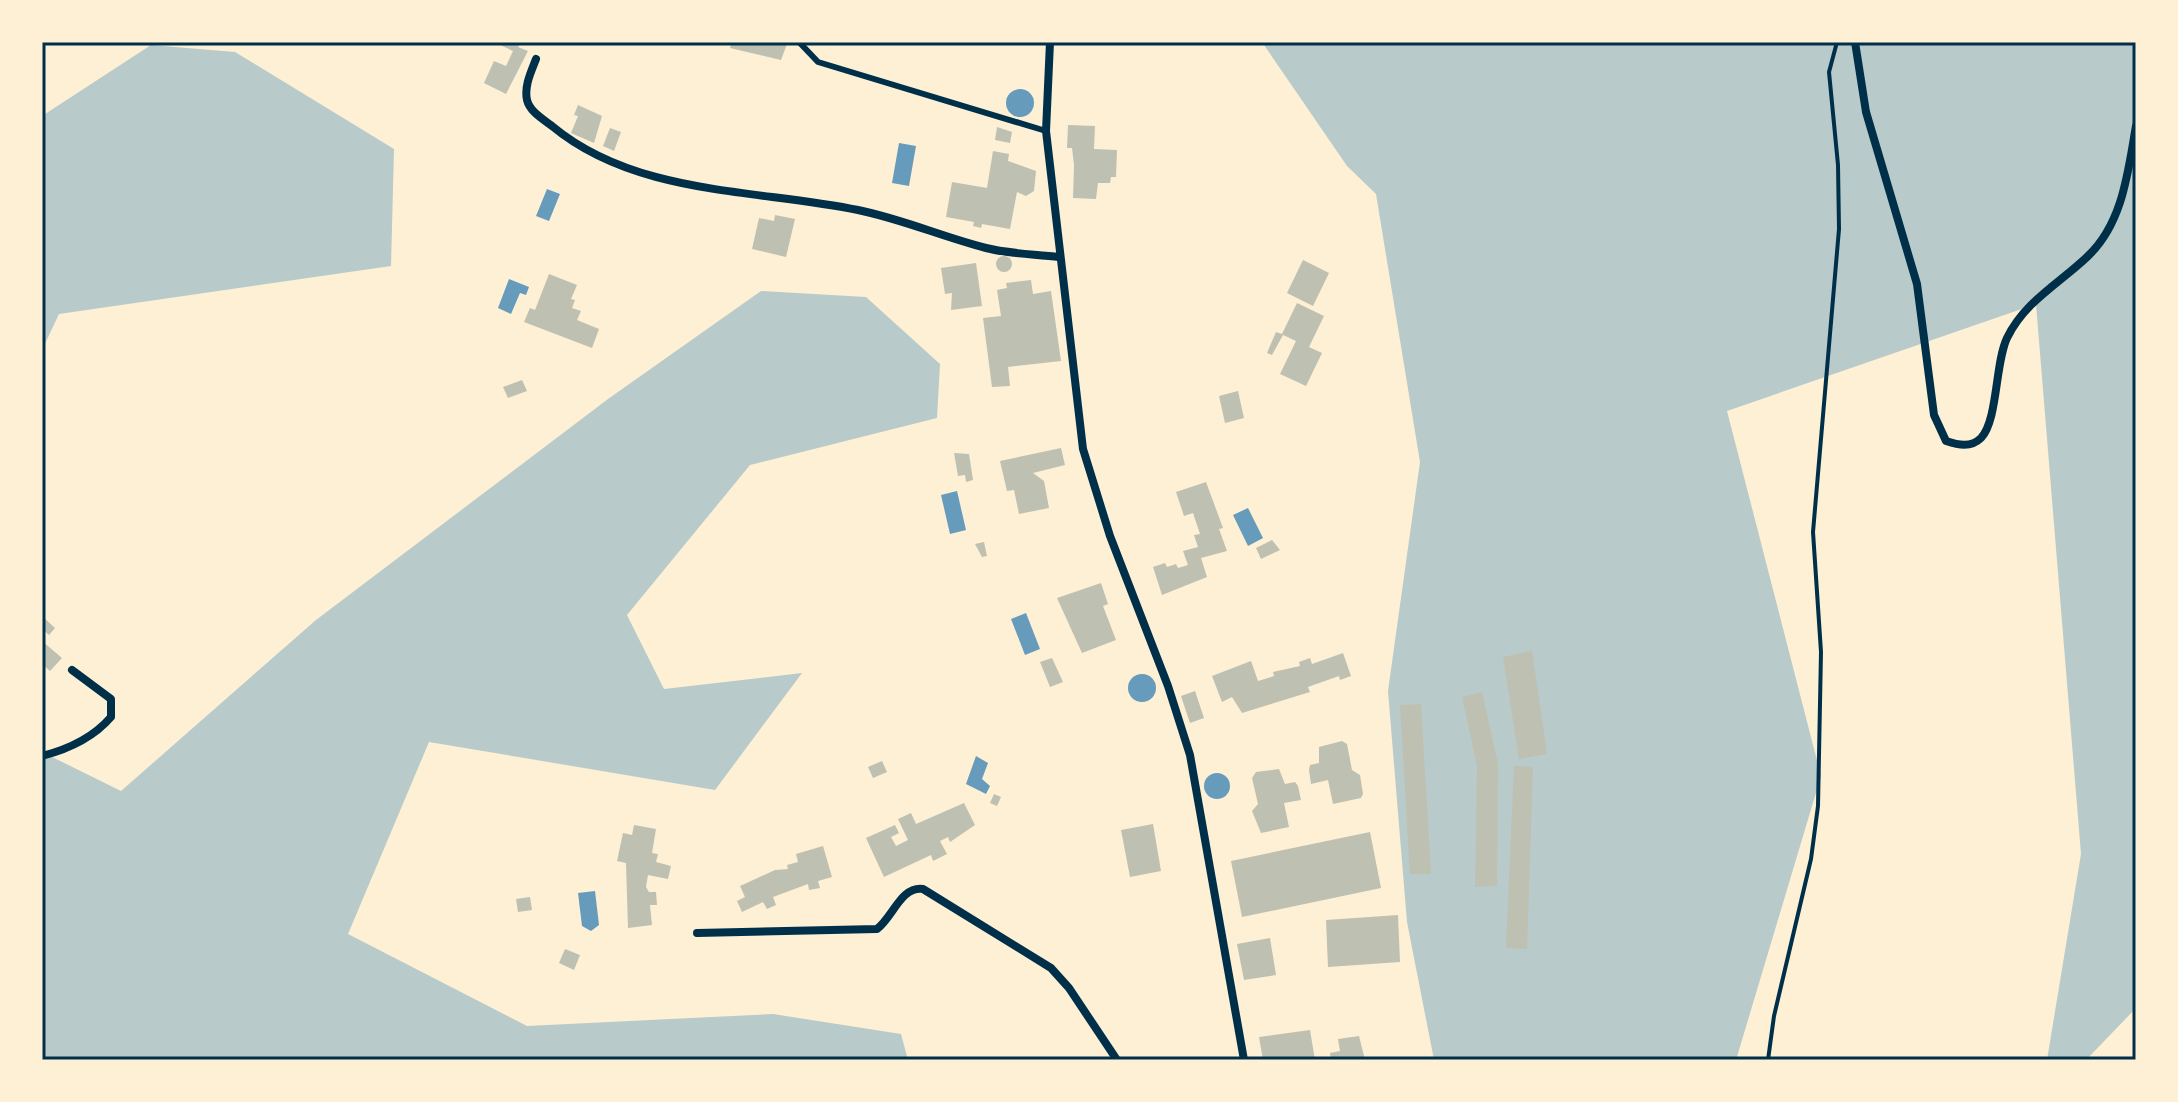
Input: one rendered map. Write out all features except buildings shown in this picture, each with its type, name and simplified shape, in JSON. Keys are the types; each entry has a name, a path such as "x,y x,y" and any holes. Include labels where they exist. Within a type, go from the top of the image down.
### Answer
{"street":[{"path":"1050,42 1046,131 1083,449 1110,536 1168,686 1190,755 1244,1060"},
{"path":"1855,42 1866,112 1917,284 1934,415 1946,441 1958,445 1969,445 1981,438 1987,424 1998,367 2015,324 2027,308 2090,254 2106,233 2126,186 2136,126"},
{"path":"536,59 527,81 527,99 532,110 570,140 596,155 672,182 813,200 873,213 989,249 1059,257"},
{"path":"42,756 61,751 98,732 111,717 111,699 72,670"},
{"path":"697,933 877,929 890,919 906,893 915,888 923,889 1051,968 1069,988 1117,1060"}],"lane":[{"path":"799,42 818,62 1046,131"}],"path":[{"path":"1768,1060 1774,1016 1811,859 1818,806 1821,652 1813,532 1839,229 1838,165 1829,72 1837,42"}],"shaded area":[{"path":"1262,42 2136,42 2136,1008 2086,1060 2047,1060 2081,854 2036,304 1727,411 1821,776 1736,1060 1434,1060 1407,922 1388,691 1420,462 1376,194 1347,166"},
{"path":"151,45 235,52 394,149 391,266 59,314 42,350 42,116"},
{"path":"761,291 866,297 940,364 937,418 750,465 627,615 664,689 802,673 715,790 429,742 348,934 527,1026 773,1014 901,1034 908,1060 42,1060 42,752 121,791 316,620 608,399"}],"water":[{"path":"1020,89 1030,93 1034,103 1030,113 1020,117 1010,113 1006,103 1010,93"},
{"path":"899,143 916,146 909,186 892,183"},
{"path":"547,189 560,194 549,221 536,216"},
{"path":"509,279 529,287 526,295 520,293 511,314 498,308"},
{"path":"957,491 966,530 950,534 941,495"},
{"path":"1248,508 1263,538 1248,546 1233,515"},
{"path":"1026,613 1040,649 1025,655 1011,619"},
{"path":"1142,674 1152,678 1156,688 1152,698 1142,702 1132,698 1128,688 1132,678"},
{"path":"976,756 988,763 982,779 990,786 986,794 966,784"},
{"path":"1217,773 1226,777 1230,786 1226,795 1217,799 1208,795 1204,786 1208,777"},
{"path":"595,891 599,925 591,931 582,926 578,893"}]}
